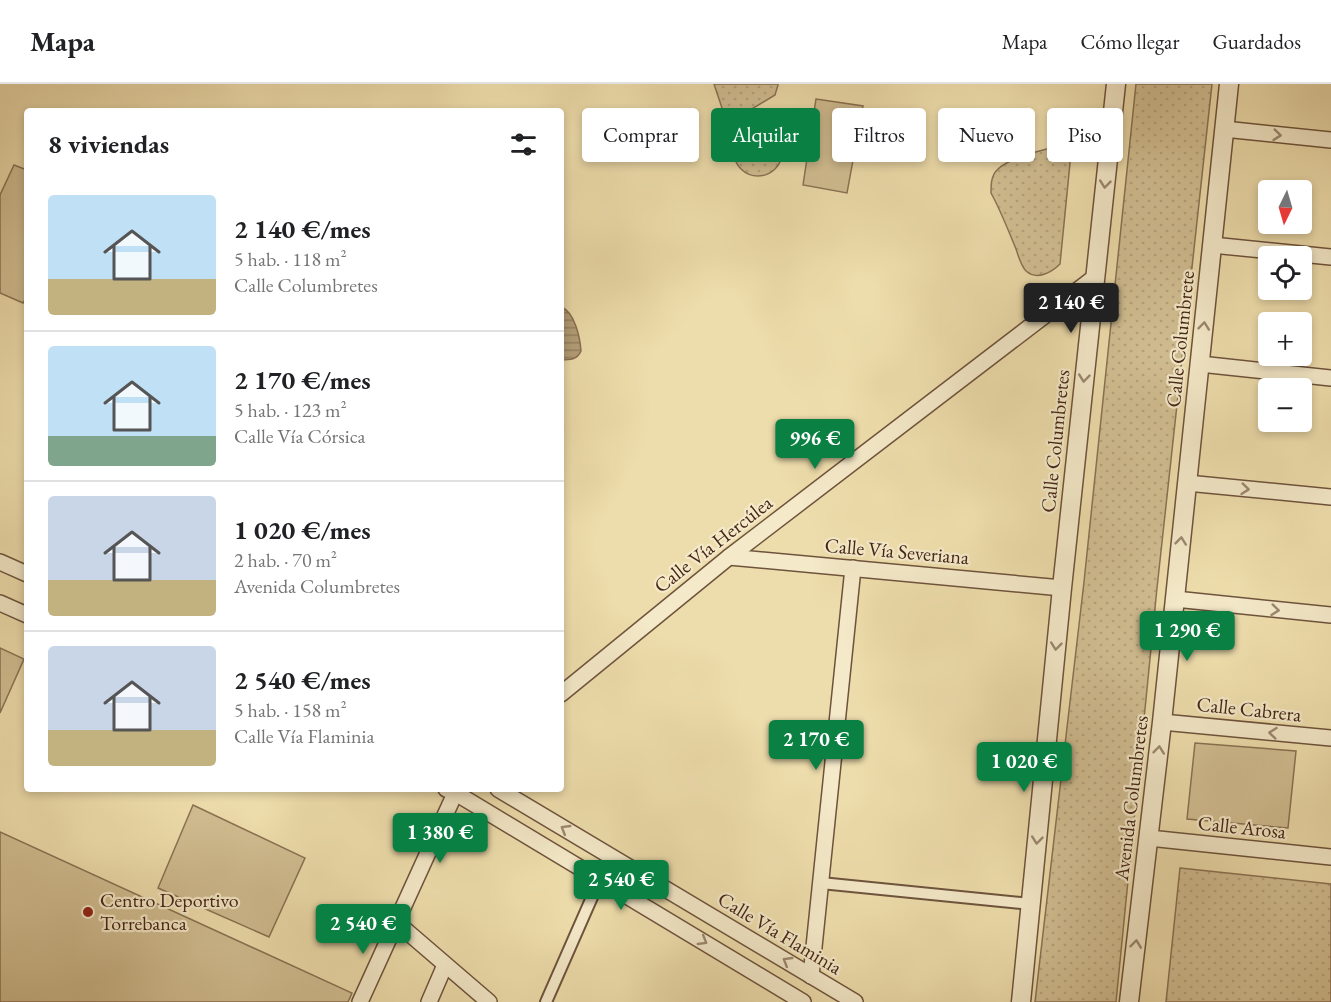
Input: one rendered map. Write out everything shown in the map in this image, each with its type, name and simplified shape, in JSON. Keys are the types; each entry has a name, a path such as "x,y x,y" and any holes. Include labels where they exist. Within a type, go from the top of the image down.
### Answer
{"street":[{"name":"Calle Columbretes","path":"1062,588 1116,84"},
{"name":"Calle Columbrete","path":"1175,599 1229,84"},
{"path":"1224,129 1331,140"},
{"path":"1212,245 1331,257"},
{"name":"Calle Vía Hercúlea","path":"564,692 729,557 1095,277"},
{"path":"1200,364 1331,378"},
{"path":"1187,483 1331,497"},
{"name":"Calle Vía Severiana","path":"729,557 1062,588"},
{"path":"0,562 24,573"},
{"path":"811,976 853,568"},
{"path":"1021,1002 1062,588"},
{"path":"1175,599 1331,615"},
{"name":"Avenida Columbretes","path":"1129,1002 1175,599"},
{"path":"0,603 24,614"},
{"name":"Calle Cabrera","path":"1162,722 1331,738"},
{"path":"360,1002 451,792"},
{"path":"455,792 803,1002"},
{"name":"Calle Vía Flaminia","path":"503,792 855,1002"},
{"name":"Calle Arosa","path":"1149,838 1331,857"},
{"path":"546,1002 600,879"},
{"path":"821,883 1031,904"},
{"path":"396,922 489,1002"},
{"path":"429,1002 445,965"}],"shaded area":[{"path":"714,84 778,84 775,95 753,108 722,108"},
{"path":"1136,84 1212,84 1157,588 1116,1002 1035,1002 1084,582"},
{"path":"816,99 863,106 863,108 832,108 832,162 853,162 847,193 803,185 806,162 820,162 820,108 815,108"},
{"path":"1047,149 1047,162 1070,162 1060,264 1053,270 1039,275 1030,274 1021,263 991,193 992,181 997,170 1009,162 1035,162 1035,153"},
{"path":"736,162 780,162 775,169 763,176 753,176"},
{"path":"14,165 24,169 23,303 0,293 0,195"},
{"path":"564,309 570,314 576,326 581,351 570,360 564,360"},
{"path":"0,648 24,659 0,713"},
{"path":"1195,743 1296,751 1288,828 1187,819"},
{"path":"193,805 305,858 269,937 158,888"},
{"name":"Centro Deportivo Torrebanca","path":"0,832 352,993 348,1002 0,1002"},
{"path":"1180,868 1331,884 1331,1002 1166,1002"}],"place":[{"name":"Centro Deportivo Torrebanca","path":"88,912"}]}
